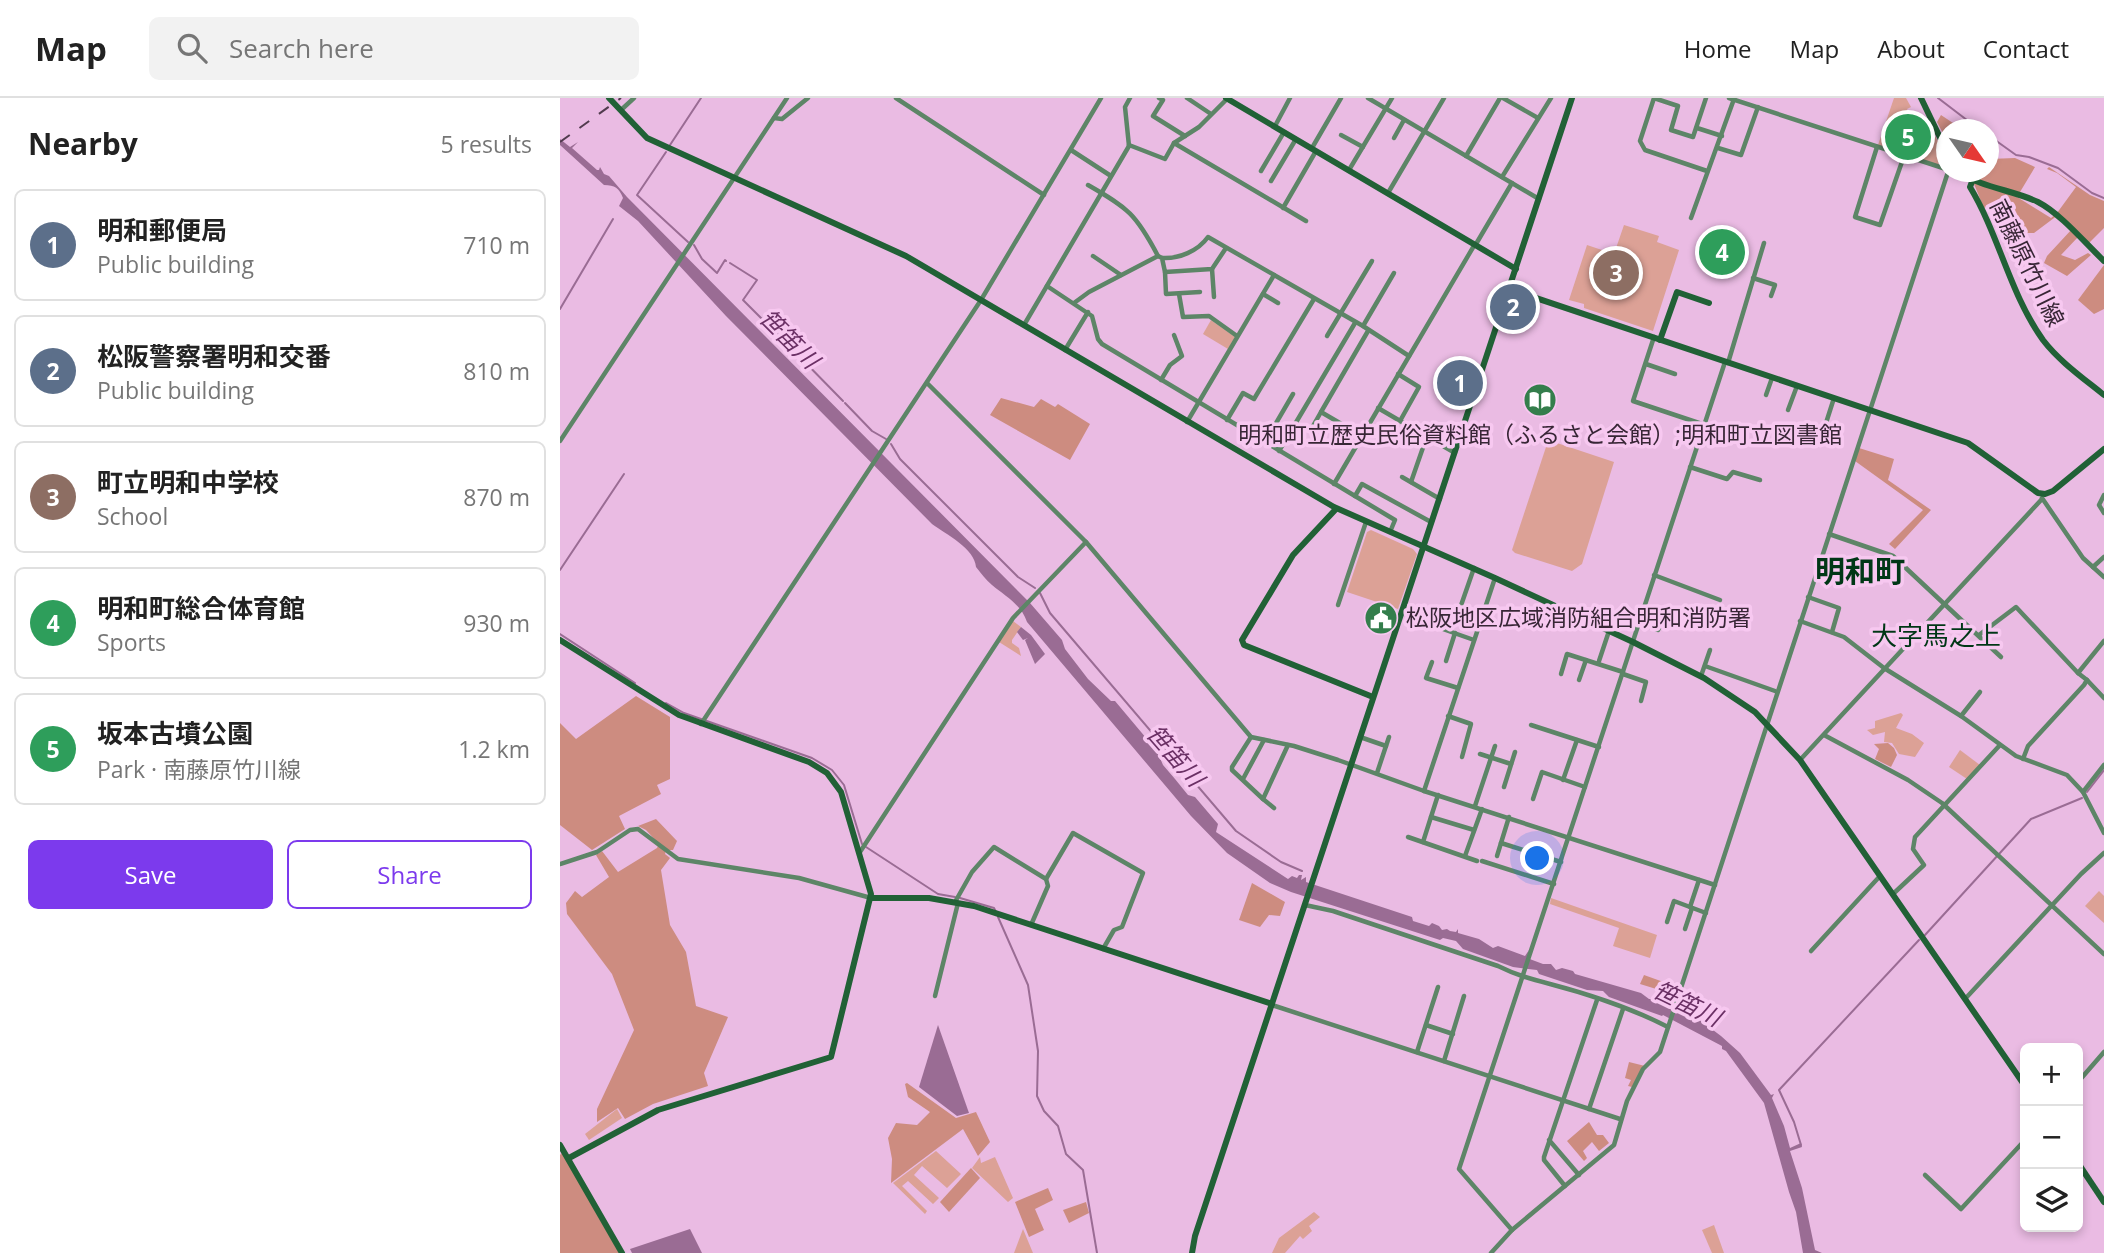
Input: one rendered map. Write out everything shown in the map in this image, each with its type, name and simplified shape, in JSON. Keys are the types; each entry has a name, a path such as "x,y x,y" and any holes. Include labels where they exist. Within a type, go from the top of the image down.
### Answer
{"street":[{"path":"609,98 647,138 896,251 1336,509 1633,642 1701,676 1730,694 1767,722 1800,760 2020,1079"},
{"path":"620,111 634,98"},
{"path":"560,440 788,98"},
{"path":"774,118 782,120 808,98"},
{"path":"895,98 1044,195"},
{"path":"703,722 981,300 1101,98"},
{"path":"1024,325 1129,145 1125,107 1130,98"},
{"path":"1158,98 1163,100 1153,116 1185,136"},
{"path":"1187,98 1211,114"},
{"path":"1275,127 1290,98"},
{"path":"1283,208 1341,98"},
{"path":"1368,98 1539,199"},
{"path":"1349,170 1392,98"},
{"path":"1388,193 1444,98"},
{"path":"1466,156 1502,98 1538,118"},
{"path":"1503,177 1551,98"},
{"path":"1192,1253 1195,1236 1572,98"},
{"path":"1706,98 1693,138 1671,130 1678,106 1654,98 1640,145 1645,150 1707,171"},
{"path":"1921,98 1936,128"},
{"path":"1129,145 1165,159 1174,144 1227,99 1238,101 1275,127 1516,269"},
{"path":"1691,218 1707,171 1711,169 1732,99 1936,166"},
{"path":"1718,148 1741,155 1758,107"},
{"path":"1394,138 1404,120"},
{"path":"1697,128 1722,136"},
{"path":"1261,170 1284,132"},
{"path":"1341,135 1363,147"},
{"path":"1271,181 1296,139"},
{"path":"1174,144 1306,221"},
{"path":"1877,147 1855,217 1880,225 1904,156"},
{"path":"1071,149 1111,176"},
{"path":"1491,1253 1511,1230 1614,1145 1627,1101 1643,1069 1660,1052 1943,182"},
{"name":"南藤原竹川線","path":"1972,182 1970,187 2028,314 2042,338 2059,357 2104,395"},
{"path":"1982,182 2041,204 2104,261"},
{"path":"1334,484 1512,183"},
{"path":"1088,185 1127,208 1144,229 1160,257 1165,272 1166,294 1200,292"},
{"path":"1074,303 1089,292 1160,257 1175,259 1202,246 1208,237 1363,326 1409,356"},
{"path":"1511,1230 1459,1169 1765,243"},
{"path":"1214,297 1212,269 1226,248"},
{"path":"1093,256 1121,275"},
{"path":"1327,335 1372,261"},
{"path":"1165,272 1212,269"},
{"path":"1363,326 1394,272"},
{"path":"1187,422 1274,275"},
{"path":"1753,278 1775,285 1771,296"},
{"path":"1047,286 1088,312 1094,319 1100,342 1395,520 1390,532"},
{"path":"1509,289 1973,445 2042,496 2080,553 2104,577"},
{"path":"1705,425 1633,401 1677,292 1709,303"},
{"path":"1178,294 1183,317 1209,316 1237,336"},
{"path":"1263,294 1278,303"},
{"path":"1227,420 1244,393 1254,399 1314,299"},
{"path":"1065,350 1088,312"},
{"path":"1279,451 1355,323"},
{"path":"1313,426 1368,331"},
{"path":"1161,380 1170,365 1182,356 1174,335"},
{"path":"1646,364 1675,374"},
{"path":"1398,374 1419,387 1400,421"},
{"path":"1766,395 1772,378"},
{"path":"927,383 1086,542 1251,737 1288,745 1377,773 1424,791 1715,885"},
{"path":"1788,410 1797,386"},
{"path":"1265,442 1293,394"},
{"path":"1826,423 1834,398"},
{"path":"1378,408 1455,453"},
{"path":"1321,412 1362,436"},
{"path":"1412,482 1427,436"},
{"path":"1800,760 2042,496 2053,491 2104,449"},
{"path":"1690,467 1727,479 1733,472 1760,480"},
{"path":"1402,477 1440,499"},
{"path":"1355,496 1362,484 1432,522"},
{"path":"2104,495 2099,505 2104,513"},
{"path":"1336,509 1293,555 1242,640 1244,645 1374,697"},
{"path":"1338,606 1366,522"},
{"path":"1829,534 1893,556 2001,657"},
{"path":"862,847 1014,616 1086,542"},
{"path":"2093,567 2104,557"},
{"path":"1458,614 1474,569"},
{"path":"1654,575 1720,600"},
{"path":"1424,791 1495,578"},
{"path":"1808,597 1839,608 1832,632"},
{"path":"1979,635 2016,607 2104,698"},
{"path":"1800,621 1844,637 1884,668 1961,716 2000,745 2023,759 2067,775 2083,792 2104,833"},
{"path":"1639,623 1658,629 1662,622"},
{"path":"1440,628 1474,640"},
{"path":"1599,660 1609,631"},
{"path":"1446,661 1455,634"},
{"path":"560,640 664,707 793,753 827,773 837,784 862,847 871,891 831,1057 658,1110 569,1158"},
{"path":"2078,673 2104,641"},
{"path":"1701,676 1710,650"},
{"path":"1561,674 1567,654 1586,660 1646,682 1641,701"},
{"path":"1579,680 1586,660"},
{"path":"1432,662 1426,678 1458,688"},
{"path":"1705,666 1774,691"},
{"path":"2023,759 2028,746 2087,680"},
{"path":"1961,716 1980,692"},
{"path":"1448,716 1471,724 1462,757"},
{"path":"1531,725 1599,747"},
{"path":"1824,735 1908,780 1945,806 2104,954"},
{"path":"1251,737 1232,770 1274,808"},
{"path":"1360,737 1386,746"},
{"path":"1377,773 1389,737"},
{"path":"1243,779 1264,740"},
{"path":"1563,780 1577,740"},
{"path":"1263,799 1288,745"},
{"path":"1893,894 1924,865 1915,855 1915,837 2000,745"},
{"path":"1475,806 1494,746"},
{"path":"1504,787 1515,752"},
{"path":"1480,754 1511,764"},
{"path":"2083,792 2104,765"},
{"path":"1532,799 1542,772 1586,787"},
{"path":"1423,842 1438,795"},
{"path":"1465,856 1482,808"},
{"path":"1431,817 1474,830"},
{"path":"1497,856 1509,817"},
{"path":"560,864 597,852 630,830 638,829 676,858 799,878 871,898 957,899 1620,1119"},
{"path":"1046,879 1073,834 1143,873 1122,927 1114,930 1103,949"},
{"path":"1408,837 1554,884"},
{"path":"1501,843 1561,862"},
{"path":"935,996 957,899 972,872 994,847 1046,879 1048,886 1031,925"},
{"path":"1965,999 2104,853"},
{"path":"1811,951 1881,876"},
{"path":"1685,929 1699,880"},
{"path":"1667,922 1674,901 1706,913"},
{"path":"1305,905 1333,911 1486,962 1668,1027"},
{"path":"1417,1052 1438,987"},
{"path":"1444,1061 1464,996"},
{"path":"1565,1186 1545,1160 1549,1140 1597,1000"},
{"path":"1589,1109 1623,1009"},
{"path":"1426,1025 1453,1034"},
{"path":"2083,1076 2104,1052"},
{"path":"1549,1140 1578,1175"},
{"path":"560,1145 622,1253"},
{"path":"1925,1175 1961,1209 2020,1145"},
{"path":"2082,1169 2104,1202"}],"shaded area":[{"path":"1894,98 1906,98 1911,107 1907,109 1917,129 1928,123 1936,138 1936,164 1878,145"},
{"path":"560,139 570,147 578,142 572,148 597,170 600,167 1030,603 1062,640 1065,649 1088,679 1111,701 1115,701 1157,751 1163,765 1188,795 1195,797 1218,824 1216,832 1288,879 1302,875 1301,880 1306,877 1306,882 1412,917 1413,921 1429,926 1432,923 1442,930 1456,932 1458,929 1458,933 1479,939 1493,948 1498,946 1525,956 1529,950 1527,958 1551,964 1556,970 1562,968 1641,993 1649,999 1697,1018 1721,1036 1740,1053 1771,1095 1774,1094 1772,1098 1790,1148 1801,1143 1802,1147 1790,1151 1802,1188 1815,1250 1822,1253 1803,1253 1796,1212 1764,1103 1722,1046 1663,1015 1609,997 1603,991 1587,990 1539,974 1537,970 1513,967 1463,949 1456,941 1443,938 1440,940 1291,892 1270,883 1227,853 1191,816 1027,622 1017,605 992,585 976,567 971,554 932,524 726,316 638,221 619,206 623,198 618,189 604,185 560,145"},
{"path":"2015,158 2035,167 2017,197 2051,218 2076,187 2047,169 2049,167 2090,195 2104,201 2104,228 2088,244 2079,236 2061,255 2075,260 2088,253 2091,255 2067,276 2044,263 2047,256 2072,229 2058,215 2034,233 2017,233 1995,203 1984,208 1973,182 1999,182 1999,159"},
{"path":"1624,225 1659,236 1657,242 1679,250 1653,331 1584,308 1584,304 1569,300 1587,245 1614,254"},
{"path":"2104,265 2104,309 2094,314 2078,300"},
{"path":"1211,320 1235,337 1228,349 1203,334"},
{"path":"1001,398 1034,407 1041,399 1055,407 1058,404 1090,424 1070,460 990,415"},
{"path":"1551,441 1614,462 1582,564 1572,571 1512,550 1547,444"},
{"path":"1859,448 1894,459 1888,480 1931,510 1895,549 1889,544 1923,510 1855,461"},
{"path":"1371,530 1413,549 1417,554 1398,609 1347,592 1367,532"},
{"path":"1013,621 1021,627 1012,643 1019,648 1021,656 999,642"},
{"path":"1021,627 1031,635 1045,654 1035,664 1025,640 1028,638 1023,640 1017,632"},
{"path":"636,696 670,717 670,779 657,785 661,794 619,816 625,829 592,850 560,825 560,723 576,739"},
{"path":"1901,713 1903,715 1896,728 1912,734 1924,743 1915,757 1899,754 1892,743 1884,742 1885,732 1873,735 1867,730 1875,728 1875,721"},
{"path":"1888,743 1897,755 1891,767 1875,759 1879,749 1874,744"},
{"path":"1960,750 1980,765 1967,779 1949,767"},
{"path":"656,819 677,841 673,850 666,850 665,854 670,858 661,870 670,925 686,952 696,1006 728,1017 704,1073 708,1086 653,1104 625,1119 618,1108 597,1122 597,1109 634,1030 612,974 567,914 566,903 575,891 582,897 609,877 596,855 602,851 618,872 657,848 659,844 646,830 638,826"},
{"path":"1252,883 1285,902 1280,916 1269,915 1260,927 1239,920"},
{"path":"2099,891 2104,896 2104,923 2085,906"},
{"path":"1551,898 1657,935 1650,958 1613,946 1619,928 1550,904"},
{"path":"1644,975 1669,984 1666,992 1640,984"},
{"path":"938,1025 969,1113 957,1116 919,1087"},
{"path":"1629,1062 1645,1066 1632,1087 1628,1086 1631,1080 1625,1078"},
{"path":"907,1083 956,1118 976,1112 990,1142 978,1156 963,1129 891,1183 892,1159 888,1138 896,1123 917,1125 930,1112 908,1097"},
{"path":"617,1109 622,1118 589,1140 585,1134"},
{"path":"1589,1122 1597,1135 1603,1135 1609,1143 1599,1151 1592,1142 1583,1151 1587,1158 1584,1161 1567,1141"},
{"path":"936,1151 961,1174 947,1188 922,1166 914,1175 939,1198 933,1204 908,1181 902,1186 927,1211 925,1214 893,1183"},
{"path":"562,1153 619,1253 560,1253"},
{"path":"980,1157 981,1163 995,1157 1013,1198 1008,1202 972,1168"},
{"path":"971,1168 980,1178 949,1212 940,1202"},
{"path":"1048,1188 1053,1200 1035,1209 1044,1230 1029,1237 1015,1202"},
{"path":"1086,1202 1089,1213 1069,1223 1063,1210"},
{"path":"1314,1212 1320,1217 1309,1226 1312,1231 1303,1239 1300,1236 1285,1253 1272,1253 1279,1238"},
{"path":"1714,1225 1724,1253 1712,1253 1702,1230"},
{"path":"690,1229 702,1253 632,1253 630,1249"},
{"path":"1023,1229 1033,1253 1014,1253"}],"waterway":[{"path":"670,145 701,98"},
{"path":"1938,98 1966,119"},
{"path":"1999,143 2016,155 2058,168 2092,193 2104,198"},
{"path":"666,152 637,195 688,242"},
{"path":"560,309 613,219"},
{"path":"694,245 702,259 717,273 726,261"},
{"name":"笹笛川","path":"730,263 757,280 743,300 793,350"},
{"name":"笹笛川","path":"796,353 843,401"},
{"path":"845,403 872,431 886,439"},
{"path":"891,444 900,459 1018,577 1035,588"},
{"path":"560,570 624,474"},
{"name":"笹笛川","path":"1040,593 1050,613 1236,831 1281,862 1302,871"},
{"path":"560,634 635,683"},
{"path":"666,703 684,713 812,758 832,770 844,785 862,844"},
{"path":"2087,792 2104,770"},
{"path":"1925,935 2031,819 2082,798"},
{"path":"866,847 938,894 955,897"},
{"path":"960,898 994,908 996,912"},
{"path":"998,917 1028,985 1038,1051 1037,1096 1044,1111 1058,1126 1066,1154 1083,1170 1097,1253"},
{"path":"1801,1145 1779,1090 1919,940"}],"railway":[{"path":"560,142 621,98"}],"place":[{"name":"坂本古墳公園","path":"1908,137"},
{"name":"明和町総合体育館","path":"1722,252"},
{"name":"町立明和中学校","path":"1616,273"},
{"name":"松阪警察署明和交番","path":"1513,307"},
{"name":"明和郵便局","path":"1460,383"},
{"name":"明和町立歴史民俗資料館（ふるさと会館）;明和町立図書館","path":"1540,400"},
{"name":"松阪地区広域消防組合明和消防署","path":"1381,618"}],"district":[{"name":"明和町","path":"1860,572"},
{"name":"大字馬之上","path":"1936,636"}]}
